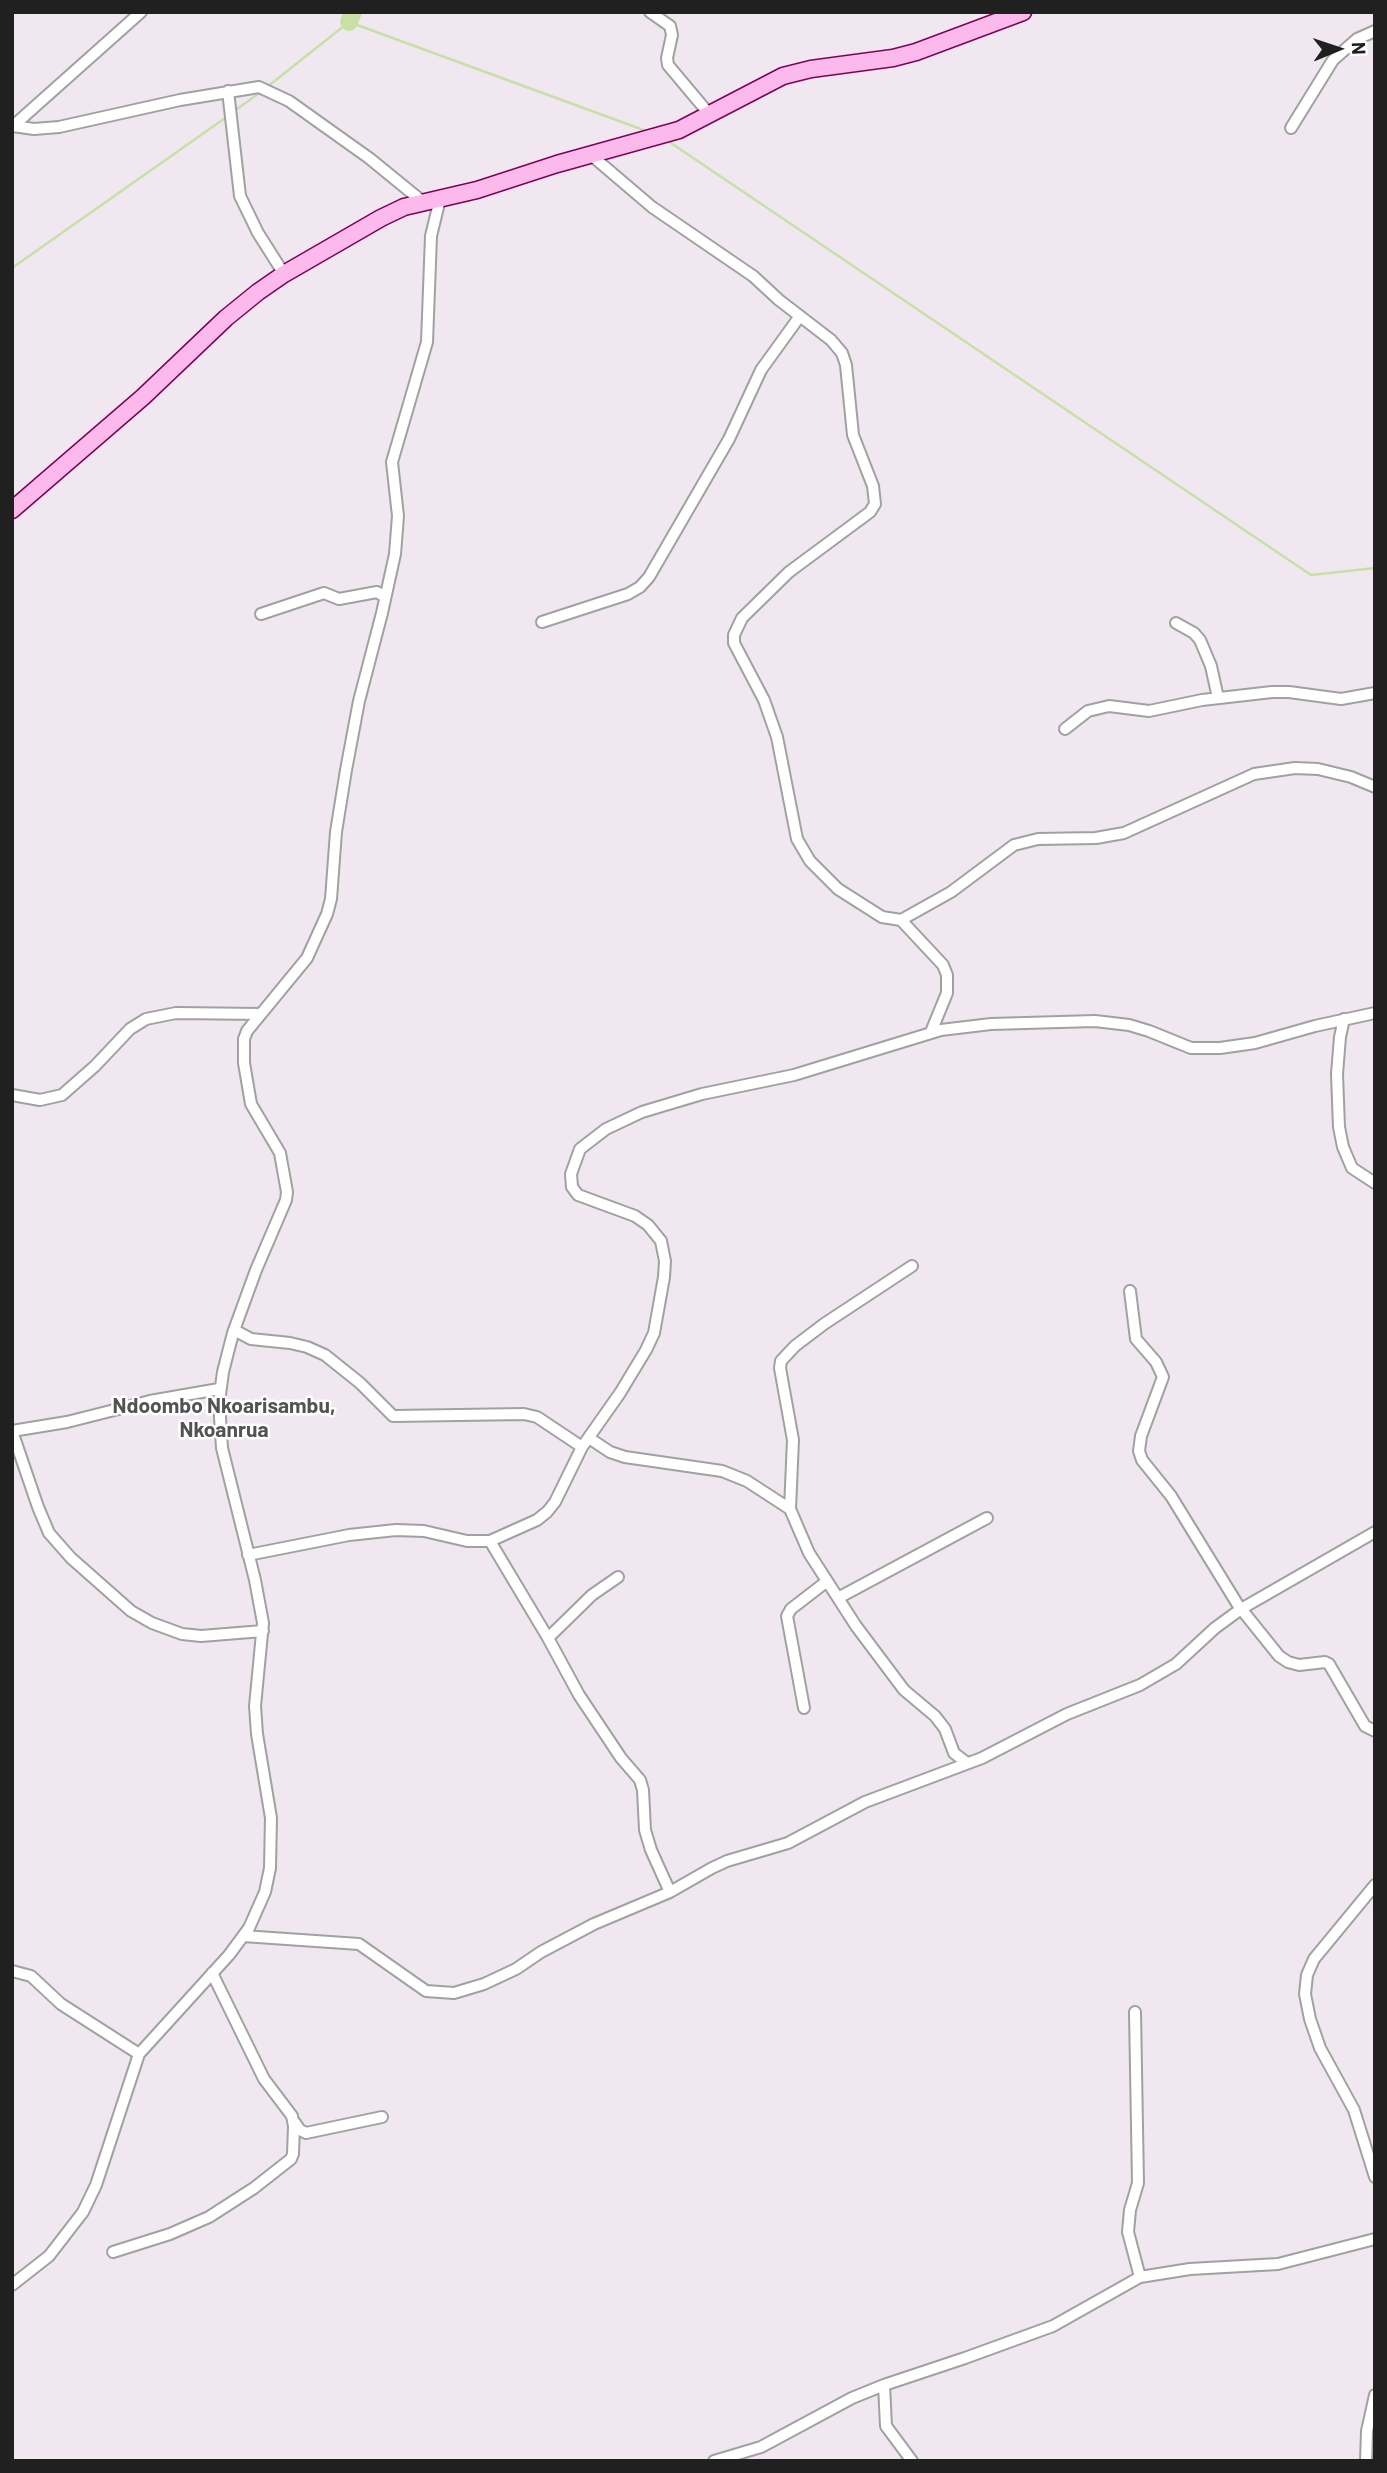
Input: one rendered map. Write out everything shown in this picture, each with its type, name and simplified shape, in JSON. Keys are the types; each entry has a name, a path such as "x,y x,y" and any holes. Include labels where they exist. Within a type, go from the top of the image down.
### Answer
{"street":[{"path":"13,126 141,12"},
{"path":"650,12 670,26 672,35 668,65 710,115"},
{"path":"12,510 143,397 219,323 284,274 381,218 423,202 670,133 783,76 916,52 1023,12"},
{"path":"1292,128 1333,60 1357,39 1375,31"},
{"path":"13,126 34,129 59,127 228,91 259,87 276,93 369,158 423,202"},
{"path":"228,91 240,196 258,233 284,274"},
{"path":"592,155 652,207 753,276 831,340 842,353 846,366 853,435 873,486 874,504 870,512 789,572 741,618 736,626 734,643 771,719 782,757 801,848 818,871 848,896 882,917 901,920 943,965 947,975 947,993 931,1032"},
{"path":"12,2285 49,2256 83,2212 96,2185 139,2054 243,1936 258,1912 270,1868 271,1818 255,1706 263,1631 262,1613 222,1448 219,1389 234,1330 287,1192 280,1153 251,1104 244,1063 244,1039 307,958 327,914 345,770 395,554 398,525 392,462 427,342 431,236 440,199"},
{"path":"542,622 628,594 640,587 649,577 729,439 761,370 800,316"},
{"path":"261,614 324,593 339,599 374,592 385,597"},
{"path":"1176,623 1194,633 1200,640 1211,666 1218,698"},
{"path":"1065,729 1088,711 1109,706 1149,711 1218,698 1289,692 1341,699 1375,693"},
{"path":"901,920 951,892 1014,845 1038,839 1097,838 1124,833 1254,774 1295,768 1318,769 1375,787"},
{"path":"12,1096 40,1100 62,1095 95,1066 130,1029 146,1019 176,1013 261,1014"},
{"path":"248,1555 349,1535 396,1530 424,1531 467,1541 490,1541 537,1520 547,1512 555,1502 585,1443 620,1393 654,1333 664,1277 665,1261 661,1241 648,1224 635,1216 578,1195 571,1180 573,1164 580,1149 606,1129 642,1112 702,1094 794,1075 931,1032 1003,1023 1095,1021 1129,1025 1191,1048 1220,1048 1255,1043 1375,1013"},
{"path":"1345,1019 1340,1037 1337,1074 1339,1127 1343,1147 1352,1168 1375,1183"},
{"path":"912,1266 824,1324 795,1346 781,1361 779,1368 793,1440 790,1509 809,1553 838,1598 904,1690 935,1716 945,1729 954,1753 967,1763"},
{"path":"1130,1291 1136,1339 1156,1362 1163,1377 1142,1436 1141,1456 1145,1464 1171,1496 1241,1609 1282,1659 1299,1665 1325,1662 1329,1664 1365,1726 1375,1731"},
{"path":"234,1330 251,1339 290,1343 325,1355 360,1383 393,1416 537,1416 585,1443 625,1457 722,1471 747,1481 790,1509"},
{"path":"219,1389 150,1401 67,1422 12,1431 49,1533 71,1558 131,1611 152,1623 182,1634 201,1636 263,1631"},
{"path":"838,1598 987,1518"},
{"path":"243,1936 359,1944 419,1988 454,1993 501,1976 594,1923 670,1892 693,1877 727,1861 788,1843 865,1802 982,1758 1008,1742 1067,1714 1140,1685 1176,1664 1215,1628 1241,1609 1375,1532"},
{"path":"490,1541 579,1695 621,1758 640,1780 645,1830 670,1892"},
{"path":"548,1638 592,1595 618,1577"},
{"path":"804,1708 787,1616 827,1582"},
{"path":"1375,1885 1314,1958 1307,1975 1305,1994 1310,2020 1320,2048 1354,2110 1375,2177"},
{"path":"12,1971 32,1976 78,2017 139,2054"},
{"path":"212,1973 264,2078 300,2130 306,2133 382,2117"},
{"path":"1135,2012 1138,2183 1130,2210 1129,2232 1140,2277"},
{"path":"113,2252 191,2226 254,2188 291,2159 294,2149 293,2120"},
{"path":"714,2461 742,2457 852,2398 884,2385 1053,2326 1101,2296 1140,2277 1191,2269 1278,2264 1375,2239"},
{"path":"884,2385 886,2426 912,2461"},
{"path":"1366,2461 1367,2431 1375,2395"}],"waterway":[{"path":"349,22 353,12"},
{"path":"267,87 349,22 649,132"},
{"path":"233,112 262,91"},
{"path":"12,268 228,116"},
{"path":"668,141 1311,575 1375,568"}],"district":[{"name":"Ndoombo Nkoarisambu, Nkoanrua","path":"224,1418"}]}
